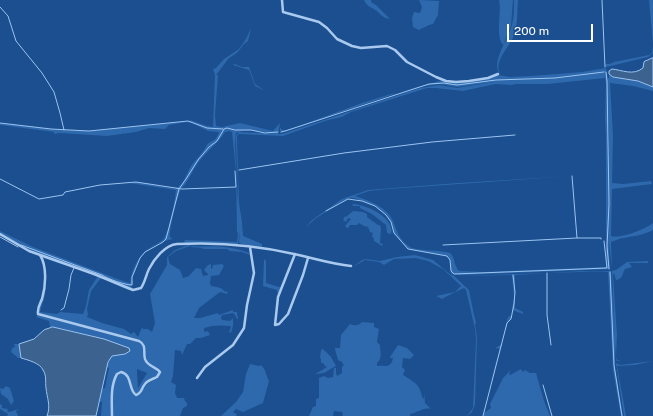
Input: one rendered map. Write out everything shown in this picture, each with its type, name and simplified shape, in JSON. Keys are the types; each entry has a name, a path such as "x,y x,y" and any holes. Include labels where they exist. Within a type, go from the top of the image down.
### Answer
{"street":[{"path":"282,0 283,12 319,22 341,42 361,48 387,46 394,50 407,62 441,79 456,82 469,81 488,78 498,74"},
{"path":"0,234 29,251 94,274 133,290 141,288 152,263 171,245 208,243 238,245 295,254 351,266"},
{"path":"197,378 204,367 233,345 244,328 254,273 250,247"},
{"path":"295,254 278,297 276,325 288,314 308,258"},
{"path":"39,255 44,263 44,278 38,314 139,341 144,346 145,358 147,362 160,372 158,377 150,380 144,386 140,394 136,395 133,393 128,376 122,372 117,374 114,379 113,386 112,416"}],"shaded area":[{"path":"364,0 371,0 371,2 390,19 383,17 376,10 368,6"},
{"path":"419,0 439,1 438,15 433,24 419,30 413,27 412,18 414,12 420,13 422,7"},
{"path":"499,0 513,0 511,26 503,45 499,35"},
{"path":"514,0 518,0 516,28 513,37 499,63 500,74 497,64 501,50 512,25 514,16"},
{"path":"649,0 653,0 653,44"},
{"path":"251,28 248,41 237,53 229,58 216,75 218,75 215,115 216,126 222,127 240,123 273,131 280,123 278,134 250,131 236,133 237,204 240,230 238,244 184,243 185,240 237,242 236,171 232,132 230,131 225,132 199,161 187,182 180,189 171,228 170,237 173,239 164,241 154,246 142,256 138,262 133,278 133,284 131,286 133,290 29,251 0,233 0,231 33,247 130,283 134,267 143,253 153,246 162,241 169,228 176,190 129,183 136,182 175,189 181,185 191,166 208,143 215,140 219,132 208,131 192,123 186,122 169,125 165,129 149,128 136,132 107,136 60,133 54,134 54,132 0,125 0,123 51,129 89,131 190,120 213,127 215,75 213,69 216,68 224,59 239,49"},
{"path":"653,47 653,53 648,57 606,67 605,64 649,55 652,53"},
{"path":"653,58 653,87 638,81 613,77 609,74 609,71 612,69 635,72 643,68 644,62"},
{"path":"235,64 242,67 249,67 255,84 265,91 255,86 249,70 233,65"},
{"path":"606,68 608,80 609,74 611,74 613,77 638,81 653,87 653,91 633,86 610,83 613,135 612,183 623,184 651,181 652,184 612,189 611,236 615,237 633,233 653,223 653,230 643,234 620,238 611,242 612,269 608,231 610,269 460,275 451,274 450,260 447,256 408,249 394,233 391,222 386,215 375,206 354,198 350,198 339,203 315,219 305,228 312,220 342,199 368,190 572,176 389,189 369,191 355,196 382,208 390,216 401,238 410,247 450,253 459,271 483,272 606,267 605,78 548,84 495,84 463,91 427,88 351,112 342,117 328,120 283,136 239,134 237,136 239,203 243,236 262,244 262,247 239,243 240,230 237,204 238,184 236,136 239,132 282,134 420,88 439,85 457,88 494,82 457,87 439,84 419,87 350,110 414,88 443,80 462,82 498,75 510,77 531,76 582,72","holes":["608,116 609,134 609,211"]},
{"path":"397,93 289,130 362,103"},
{"path":"350,110 285,132 283,132"},
{"path":"352,204 369,208 381,215 389,223 391,234 387,233 386,225 372,214 360,208 360,206 353,206"},
{"path":"353,211 367,214 367,217 380,225 380,243 383,244 382,246 374,241 372,236 373,233 370,232 368,227 359,223 357,225 350,225 348,228 345,226 351,219 348,218 346,222 343,220 345,216 346,217"},
{"path":"188,245 220,246 240,250 249,253 250,255 227,249 204,249 190,246 176,251 168,257 170,264 180,270 183,278 189,276 196,268 201,269 203,276 208,275 204,270 208,265 211,264 212,269 213,265 222,264 224,266 219,275 211,276 210,283 211,286 228,292 227,294 220,292 199,308 194,318 200,318 218,313 219,315 233,310 233,312 237,312 238,319 233,313 222,315 222,320 230,321 233,318 231,333 229,332 230,326 210,326 204,328 204,331 208,331 210,335 196,338 190,344 187,344 182,355 181,351 175,350 173,376 171,382 176,385 175,393 177,398 184,398 187,403 187,406 183,408 180,416 112,416 112,389 117,374 122,373 125,375 129,381 132,391 136,396 140,394 145,386 158,378 160,372 147,362 144,346 139,340 40,314 38,312 43,296 45,278 45,295 40,312 57,314 60,312 83,314 89,290 98,276 132,291 101,278 91,291 87,309 87,317 124,329 131,334 134,332 138,337 142,327 143,329 148,329 152,332 155,323 150,294 167,265 167,257 175,250"},
{"path":"415,255 433,260 451,275 456,276 454,276 469,290 476,322 477,337 475,405 472,412 467,416 473,408 476,339 466,290 464,288 442,299 436,296 455,292 461,286 443,269 428,261 416,258 394,259 384,265 379,262 365,260 353,267 362,260 366,259 380,261"},
{"path":"42,256 74,268 43,258 45,263 45,270"},
{"path":"294,256 278,296 277,290 263,286 264,259 266,261 266,283 281,287"},
{"path":"648,261 648,263 629,263 632,267 625,269 621,277 616,280 614,273 613,275 617,335 616,357 617,360 621,361 616,360 615,343 615,368 623,416 621,416 613,370 608,272 595,272 611,271 615,337 612,271 616,270 627,262"},
{"path":"582,271 595,272 548,273"},
{"path":"548,273 515,275 515,308 523,312 523,314 512,310 511,319 507,322 502,345 488,389 500,349 495,348 502,344 507,320 509,316 511,316 514,297 512,275 458,276"},
{"path":"38,315 142,343 146,362 159,372 159,375 148,382 140,392 134,394 128,376 121,372 114,379 111,416 101,416 102,402 99,401 101,389 105,388 109,368 106,367 112,356 125,354 130,351 129,348 104,339 50,327 49,321 36,317","holes":["137,369 147,373 138,388"]},
{"path":"362,322 374,323 374,327 379,329 377,342 380,345 381,354 377,366 387,366 391,364 393,358 390,357 398,345 407,348 414,355 410,359 403,358 402,367 405,370 403,375 417,385 424,399 424,392 425,403 431,409 423,409 410,414 410,416 342,416 342,412 334,411 333,416 309,416 313,407 316,406 316,399 319,398 319,378 324,376 328,378 333,377 334,368 336,368 337,376 342,373 342,366 344,366 342,362 338,360 335,349 340,348 341,335 350,324 356,325"},
{"path":"53,327 104,339 129,348 130,351 125,354 112,356 108,362 96,416 47,416 49,405 44,372 37,364 21,358 19,344 34,339 44,330"},
{"path":"14,344 19,344 21,358 18,358 11,352 12,348 15,347"},
{"path":"323,349 331,357 336,366 324,373 315,374 327,367 321,363 321,350"},
{"path":"653,361 635,365 617,366 626,416 624,416 616,363 620,365"},
{"path":"250,364 261,365 264,368 269,381 263,403 243,412 236,409 233,412 237,414 236,416 221,416 236,402 243,392 246,374"},
{"path":"521,369 523,372 525,370 530,373 536,373 550,416 483,416 484,413 491,408 490,404 503,378 511,370 510,375"},
{"path":"6,386 10,388 14,401 11,405 8,399 1,394 0,388 3,389"},
{"path":"0,404 2,405 2,408 8,409 7,411 9,412 19,409 16,411 18,416 7,416 8,414 0,409"}],"waterway":[{"path":"602,0 605,67"},
{"path":"0,7 8,16 16,41 42,73 54,92 64,130"},
{"path":"281,132 429,84 444,83 457,85 496,80 555,78 604,72"},
{"path":"606,72 609,204 607,246 609,269"},
{"path":"0,123 51,129 89,131 188,121 207,128 223,129"},
{"path":"21,245 117,282 132,285 132,277 140,258 145,252 166,239 179,189 198,160 209,147 217,141 224,129 251,130 265,133 278,132"},
{"path":"239,170 344,153 432,142 515,135"},
{"path":"0,179 39,199 63,195 65,192 100,185 136,182 182,189 236,187 235,171"},
{"path":"572,176 577,238 601,239"},
{"path":"326,211 348,199 362,201 375,206 386,215 391,222 394,233 408,249 447,256 450,260 451,271 454,274 607,268 604,241"},
{"path":"0,237 18,247"},
{"path":"443,245 577,238"},
{"path":"61,310 64,308 71,275 74,268"},
{"path":"610,272 614,365 622,416"},
{"path":"547,273 547,315 551,345"},
{"path":"483,416 507,323 511,319 515,292 513,275"},
{"path":"543,385 552,416"}]}
